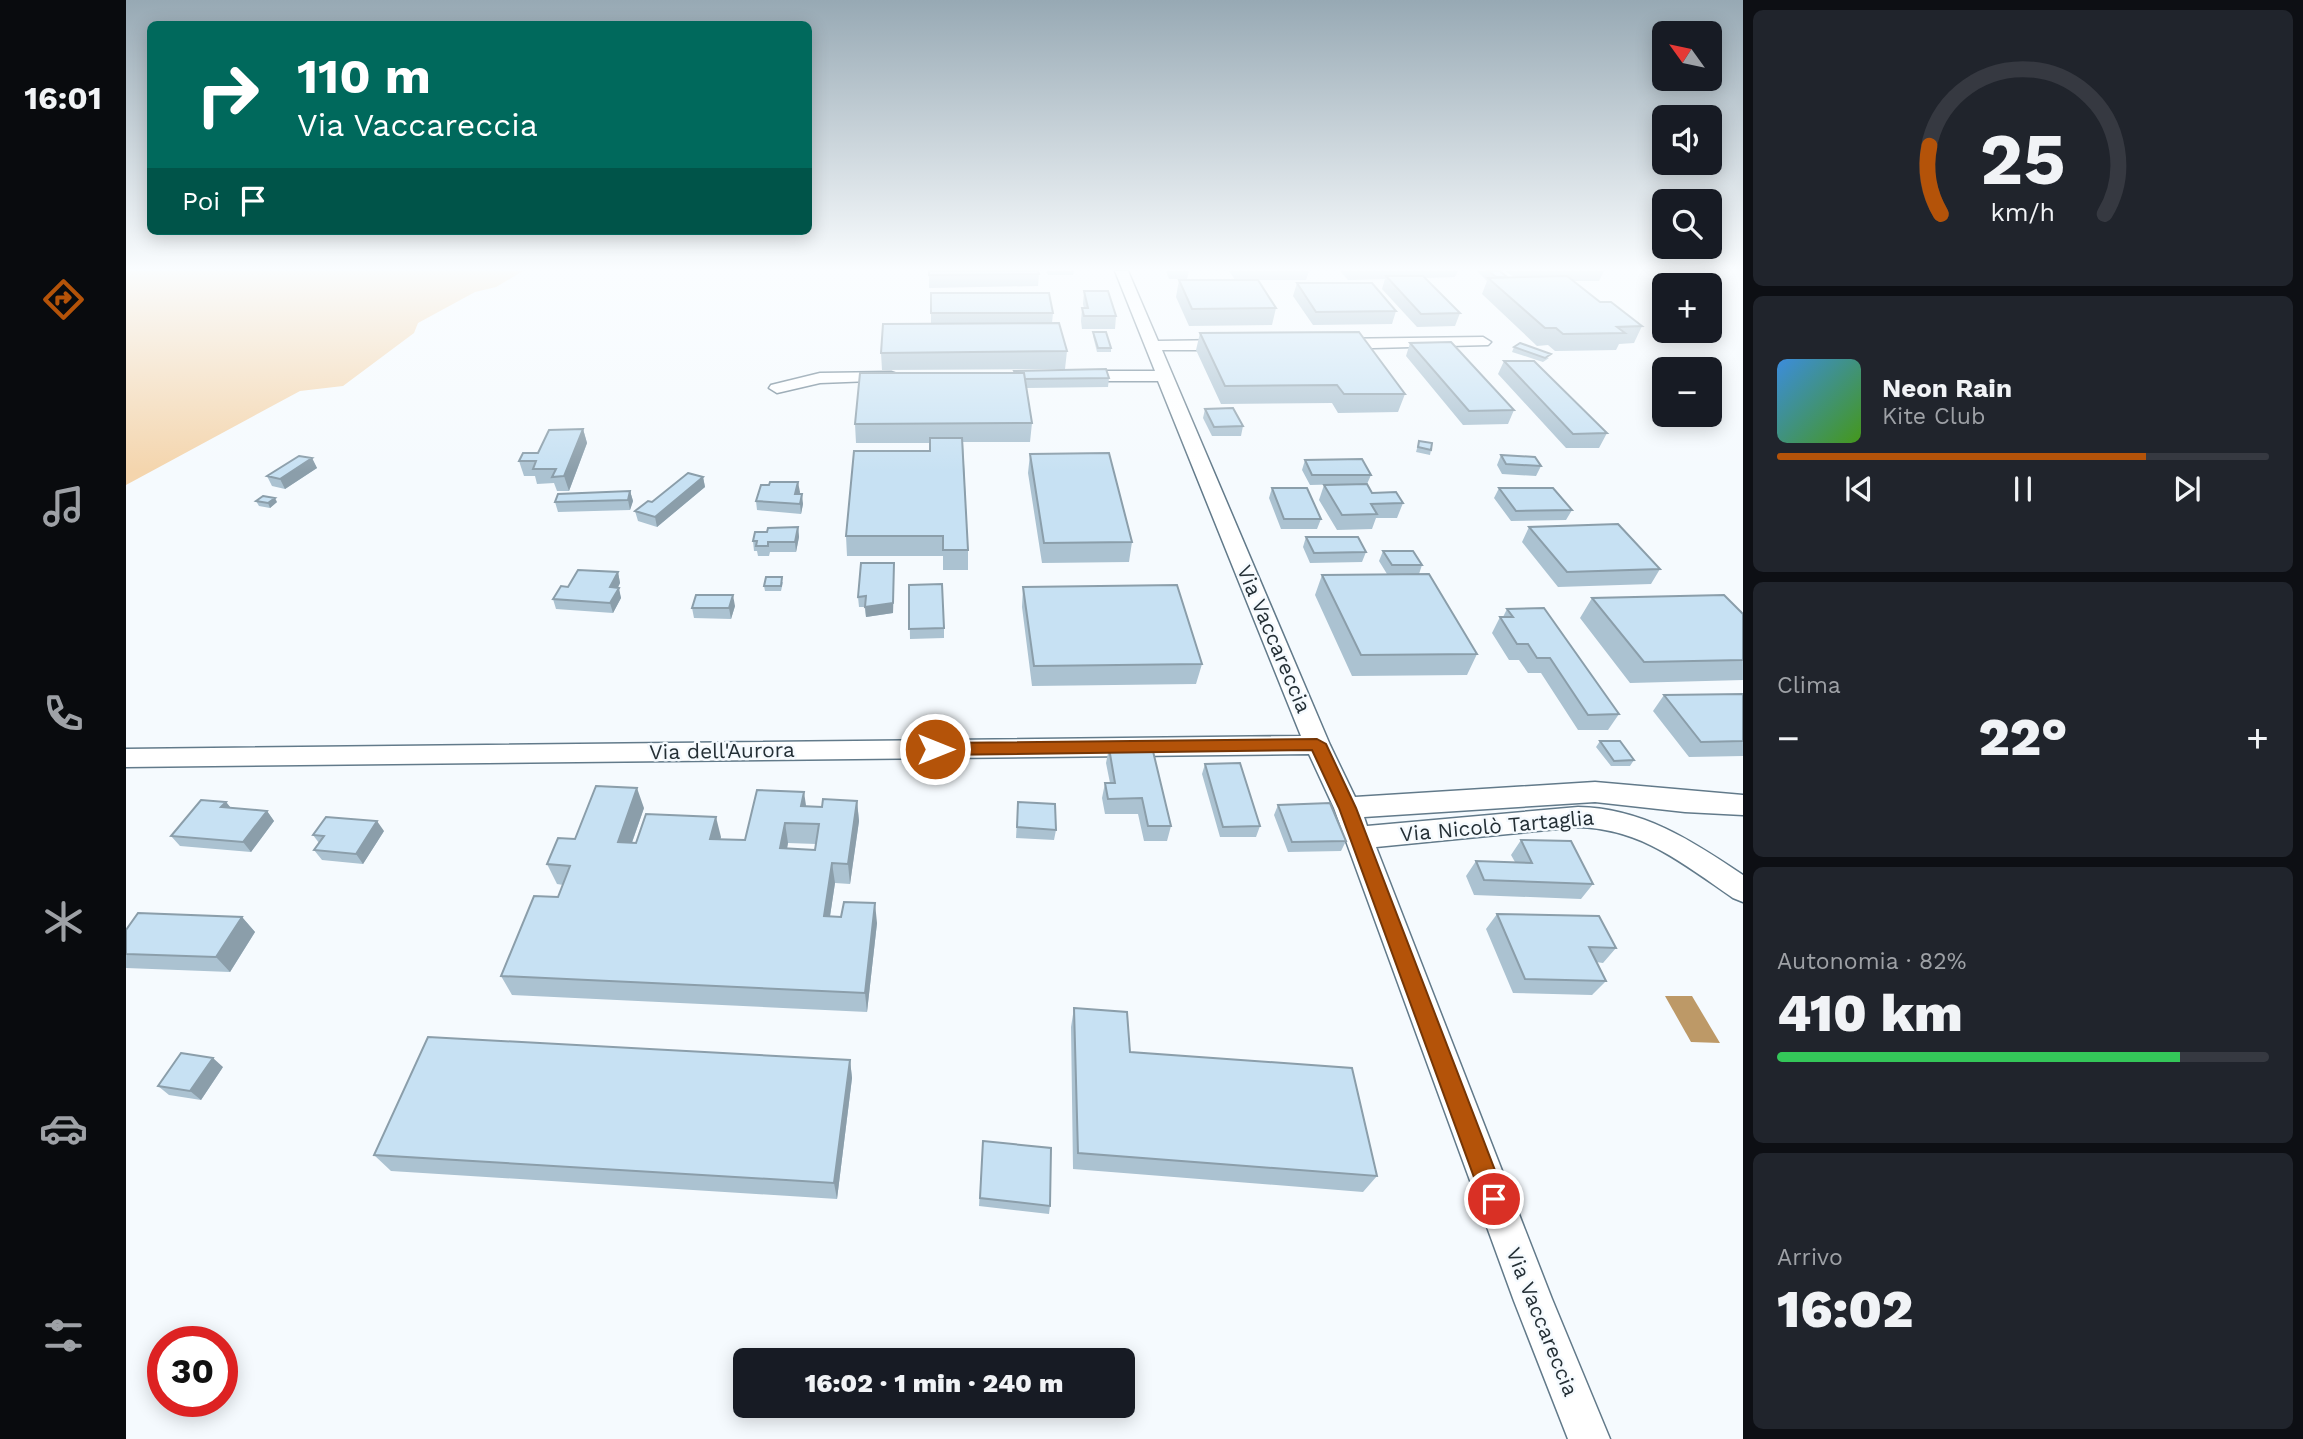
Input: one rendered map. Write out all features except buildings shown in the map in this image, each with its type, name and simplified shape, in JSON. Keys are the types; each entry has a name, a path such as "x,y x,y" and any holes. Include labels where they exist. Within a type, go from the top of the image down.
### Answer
{"street":[{"name":"Via Vaccareccia","path":"1149,338 1317,744 1347,808 1533,1301 1589,1439"},
{"path":"1318,344 1483,342"},
{"path":"1152,346 1249,345"},
{"path":"1053,377 1165,376"},
{"path":"777,388 820,378 913,377"},
{"name":"Via dell'Aurora","path":"126,758 1317,744"},
{"path":"1347,808 1595,792 1743,805"},
{"name":"Via Nicolò Tartaglia","path":"1358,838 1578,817 1610,818 1659,836 1743,890"}],"shaded area":[{"path":"126,338 407,338 343,386 300,391 126,485"},
{"path":"1665,996 1692,996 1720,1043 1691,1042"}],"route":[{"path":"935,749 1317,744 1347,808 1494,1199"}]}
